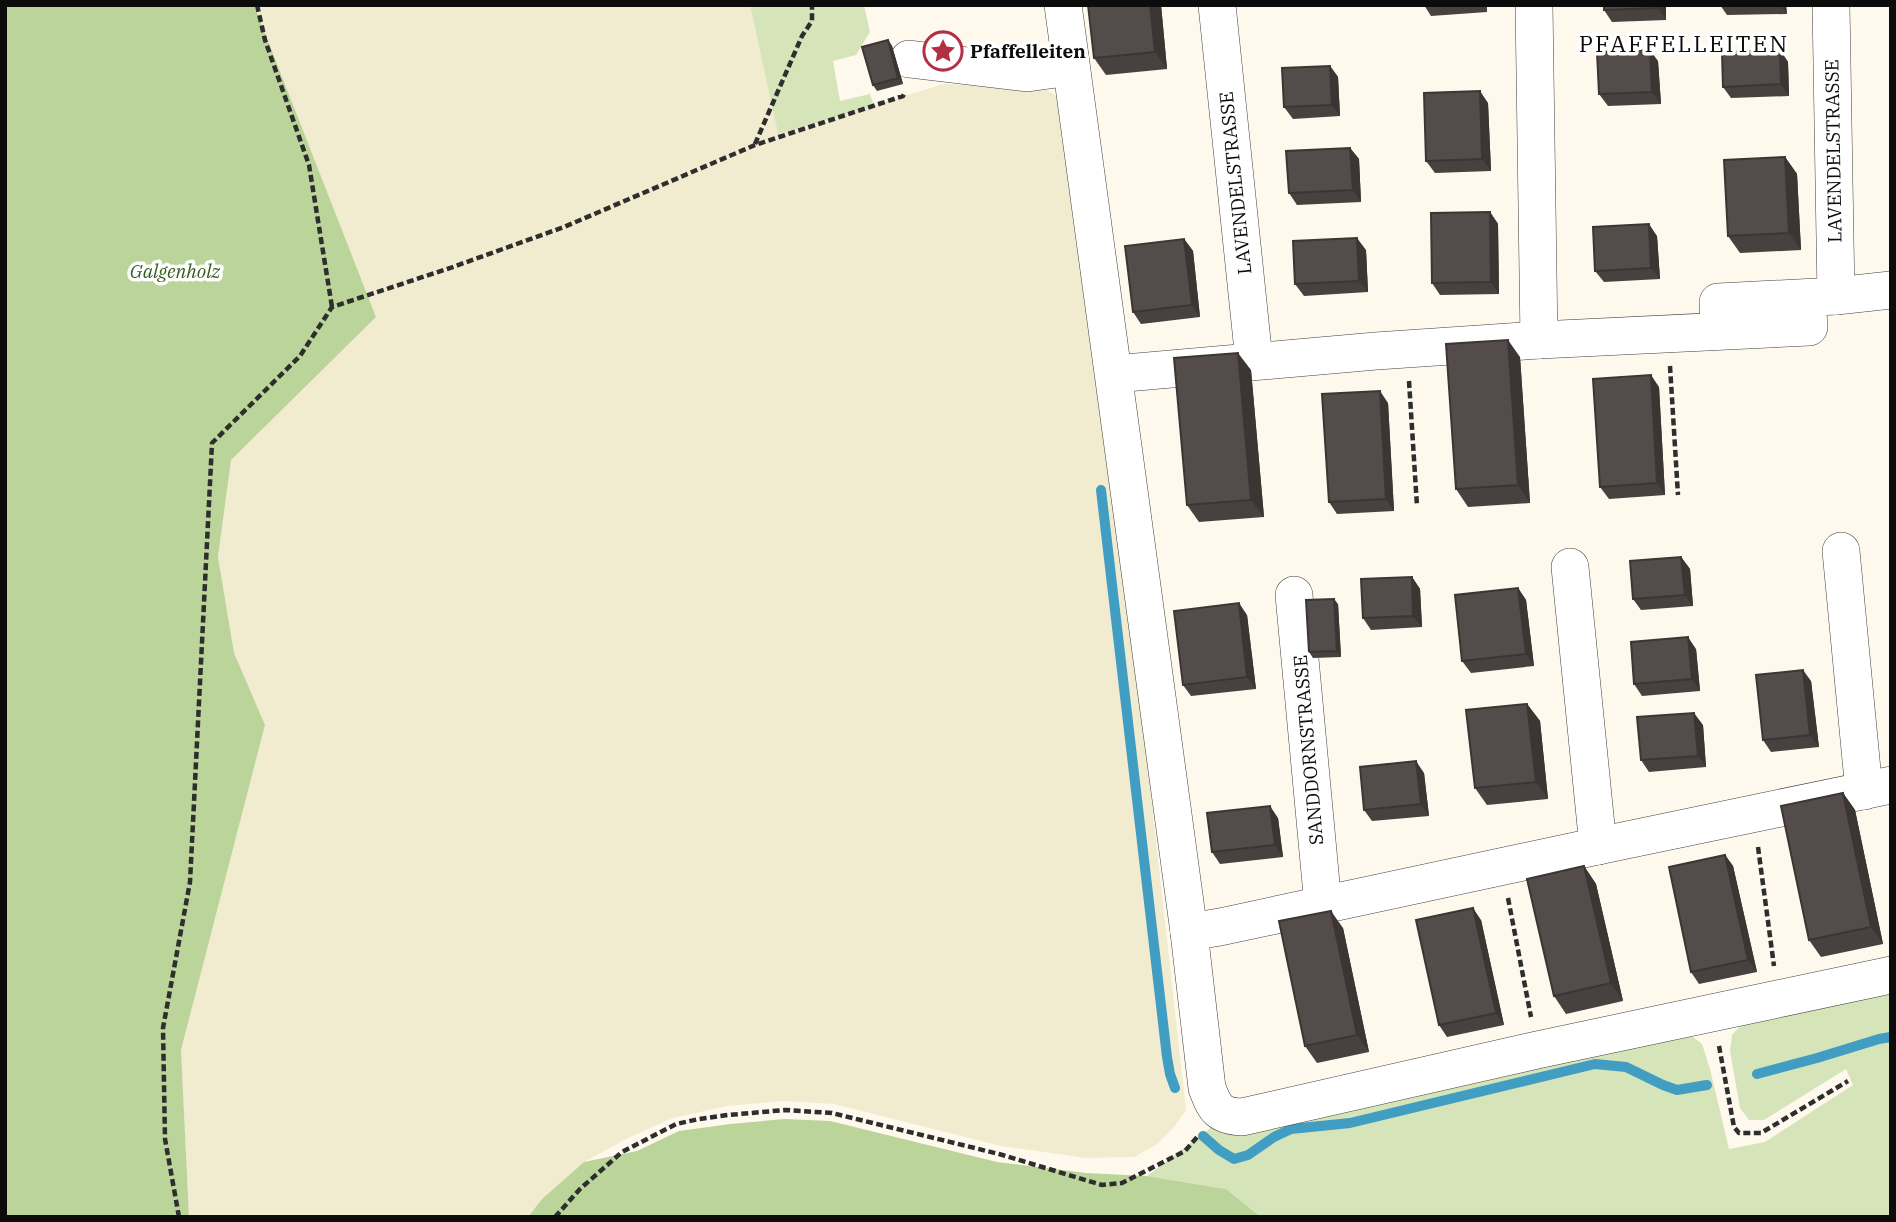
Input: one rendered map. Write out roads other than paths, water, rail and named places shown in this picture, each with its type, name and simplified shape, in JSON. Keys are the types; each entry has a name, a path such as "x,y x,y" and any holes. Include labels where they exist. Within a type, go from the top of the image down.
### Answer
{"street":[{"path":"1063,5 1189,932 1207,1088 1219,1111 1228,1116 1242,1117 1537,1050 1891,975"},
{"name":"LAVENDELSTRASSE","path":"1217,5 1254,360"},
{"path":"1534,5 1539,340"},
{"name":"LAVENDELSTRASSE","path":"1114,374 1254,360 1539,340 1809,327 1822,297 1831,5"},
{"path":"909,59 1027,73 1071,67"},
{"path":"1822,297 1891,290"},
{"path":"1189,932 1877,788 1841,551"},
{"path":"1570,567 1598,846"},
{"name":"SANDDORNSTRASSE","path":"1294,595 1323,905"}],"waterway":[{"path":"1101,490 1167,1057 1175,1088"},
{"path":"1757,1074 1891,1037"},
{"path":"1203,1136 1234,1159 1248,1155 1291,1129 1350,1123 1595,1064 1626,1067 1677,1090 1707,1085"}],"place":[{"name":"Pfaffelleiten","path":"943,51"}],"district":[{"name":"PFAFFELLEITEN","path":"1684,43"}],"park label":[{"name":"Galgenholz","path":"175,271"}]}
